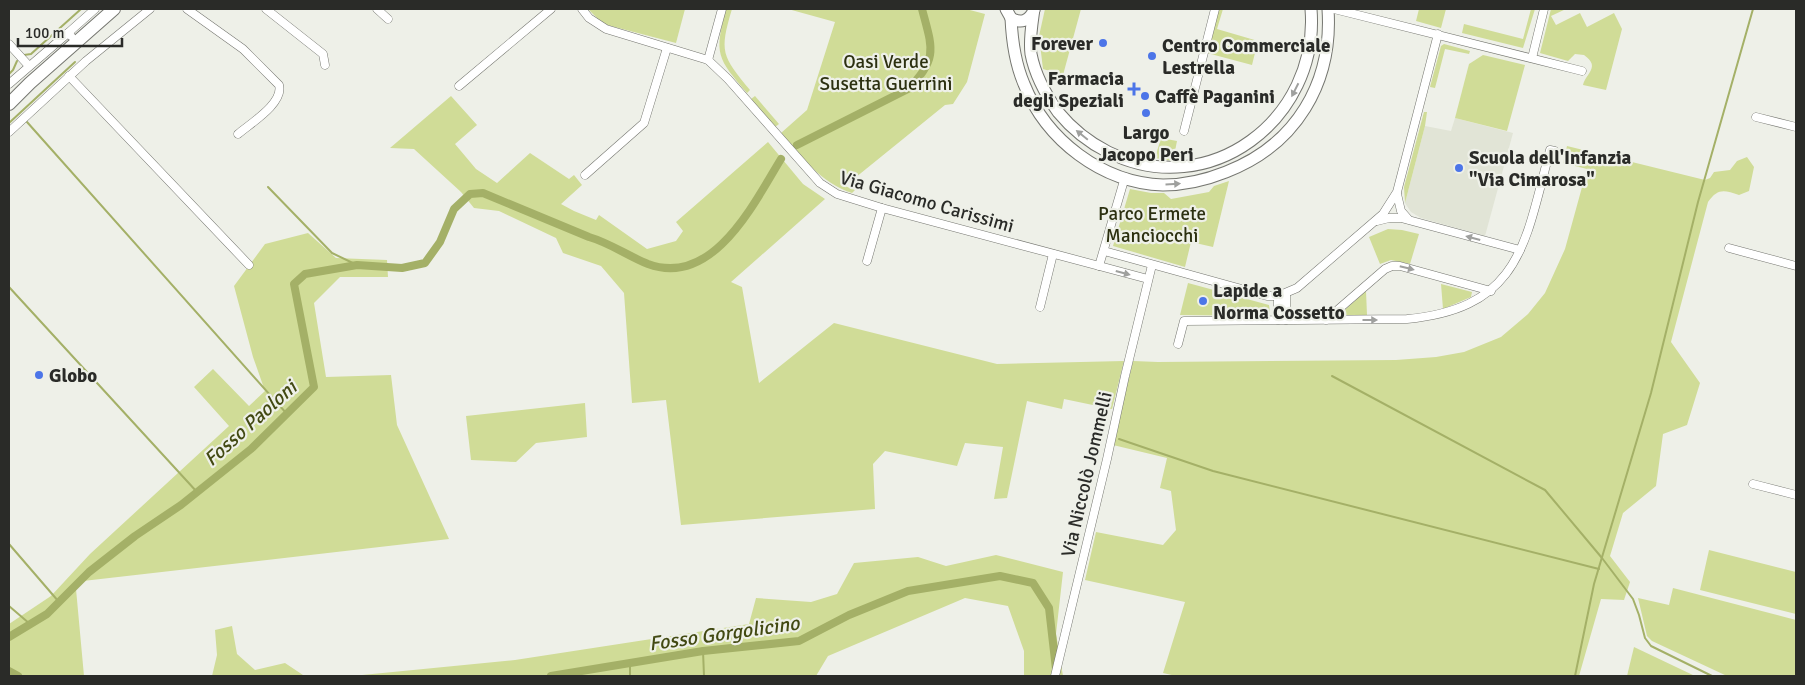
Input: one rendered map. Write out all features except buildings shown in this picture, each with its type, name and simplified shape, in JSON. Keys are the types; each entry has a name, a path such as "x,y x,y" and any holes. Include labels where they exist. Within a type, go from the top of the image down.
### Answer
{"main road":[{"path":"9,104 72,37 113,9"}],"street":[{"path":"9,84 29,66 72,37 96,9"},
{"path":"9,132 69,76 150,9"},
{"path":"187,9 243,50 279,85 278,97 272,106 238,134"},
{"path":"266,9 323,54 325,65"},
{"path":"377,9 388,19"},
{"path":"459,86 551,9"},
{"path":"582,9 593,21 606,30 708,60 722,9"},
{"path":"1184,131 1214,9"},
{"path":"1034,10 1030,38 1032,58 1040,82 1068,124 1088,140 1111,153 1136,163 1169,167 1214,160 1228,154 1250,142 1264,131 1281,113 1301,78 1310,40 1311,9"},
{"path":"1006,12 1019,71 1030,98 1060,139 1078,155 1105,170 1125,177 1167,185 1196,181 1238,167 1258,156 1294,125 1316,88 1323,67 1327,43 1328,9"},
{"path":"1334,9 1582,71"},
{"path":"1532,58 1544,9"},
{"path":"1006,12 1017,21 1023,21 1029,18 1034,10"},
{"path":"1104,251 1268,296 1282,295 1297,288 1375,221 1388,208 1397,192 1438,34"},
{"path":"1310,40 1327,43"},
{"path":"9,44 29,66"},
{"path":"585,175 644,123 667,48"},
{"name":"Via Giacomo Carissimi","path":"708,60 728,79 820,183 837,194 882,208 1148,279"},
{"path":"69,76 249,264"},
{"path":"1045,120 1057,110"},
{"path":"1756,117 1796,127"},
{"path":"1178,344 1184,321 1402,319 1438,316 1464,306 1491,291 1504,278 1529,230 1550,150 1555,151"},
{"path":"1214,160 1218,175"},
{"path":"1099,266 1125,177"},
{"path":"1397,192 1401,211 1412,221"},
{"path":"867,260 882,208"},
{"path":"1375,221 1394,218 1412,221 1520,250"},
{"path":"1729,248 1796,266"},
{"path":"1040,307 1053,254"},
{"name":"Via Niccolò Jommelli","path":"1055,676 1152,265"},
{"path":"1326,320 1379,273 1392,266 1400,266 1491,291"},
{"path":"1282,295 1282,320"},
{"path":"1753,484 1796,495"}],"shaded area":[{"name":"Scuola dell'Infanzia \"Via Cimarosa\"","path":"1455,118 1513,133 1485,236 1421,218 1411,212 1405,203 1425,126 1451,131"}],"green space":[{"path":"588,9 685,9 676,43 607,25"},
{"path":"726,9 732,9 725,35 726,53 734,69 750,90 747,93 729,71 721,55 719,46 720,36"},
{"name":"Oasi Verde Susetta Guerrini","path":"788,9 966,9 985,14 967,82 953,104 945,105 845,186 855,190 852,193 841,189 821,176 781,133 807,110 835,22"},
{"path":"1045,9 1081,9 1063,75 1043,69 1039,36"},
{"path":"1218,9 1223,9 1217,29 1258,41 1252,65 1207,53"},
{"path":"1419,9 1446,9 1441,28 1416,21"},
{"path":"1531,9 1535,9 1523,48 1462,33 1464,24 1523,39"},
{"path":"1551,9 1566,9 1551,16 1556,25 1580,13 1587,27 1614,13 1622,29 1606,90 1583,85 1592,67 1589,59 1584,55 1575,54 1568,61 1540,53"},
{"path":"1444,44 1470,51 1469,54 1445,49 1435,88 1430,87 1441,46"},
{"path":"1483,55 1525,65 1507,131 1455,118 1469,64"},
{"path":"451,96 477,125 455,144 476,169 497,183 530,153 569,179 574,175 582,185 561,204 596,220 599,215 647,249 676,241 683,231 676,222 768,142 803,184 825,199 731,282 742,287 759,383 834,323 997,364 1124,361 1112,409 1064,399 1062,409 1027,401 1007,498 994,499 1003,447 965,443 957,466 885,451 873,464 875,509 681,525 666,400 632,403 624,293 601,266 563,253 556,238 499,211 474,208 461,192 414,149 390,148"},
{"path":"755,96 779,124 775,127 751,99"},
{"path":"1424,112 1427,112 1425,126 1405,203 1404,187"},
{"path":"1161,138 1177,141 1173,161 1155,158"},
{"path":"1567,146 1705,180 1710,178 1714,172 1730,170 1737,161 1747,157 1754,167 1749,191 1739,195 1722,191 1718,192 1708,202 1671,342 1700,383 1687,425 1663,434 1656,486 1623,513 1610,556 1630,582 1624,600 1601,599 1579,676 1176,676 1163,673 1185,602 1085,580 1096,532 1163,545 1176,530 1171,491 1160,488 1167,458 1113,445 1133,361 1396,360 1436,357 1464,352 1501,337 1528,314 1545,293 1565,249 1587,169 1563,163"},
{"name":"Parco Ermete Manciocchi","path":"1229,181 1213,247 1191,242 1185,267 1113,246 1130,189 1151,193 1164,193 1171,199 1209,192 1214,186"},
{"path":"1388,229 1419,234 1410,264 1391,260 1380,264 1369,237"},
{"path":"308,233 336,258 387,260 388,277 340,277 314,303 326,377 391,375 397,425 449,539 83,581 76,589 84,676 9,676 9,624 51,596 90,554 229,426 194,387 213,369 249,406 265,391 253,357 234,286 265,244"},
{"path":"1188,283 1269,305 1270,312 1268,316 1180,315"},
{"path":"1441,284 1472,292 1471,297 1443,309"},
{"path":"1366,291 1367,315 1339,315"},
{"path":"585,403 587,437 536,443 516,462 471,460 466,416"},
{"path":"1709,550 1796,572 1796,614 1700,590"},
{"path":"996,555 1063,572 1056,634 1063,676 1024,676 1024,651 1008,606 965,598 828,656 816,676 352,676 515,660 749,624 756,598 811,602 837,594 854,563 918,557 946,566"},
{"path":"1673,588 1796,620 1796,676 1727,676 1652,641 1647,636 1638,598 1669,605"},
{"path":"232,626 237,654 255,670 285,663 303,675 352,676 212,676 217,655 215,630"},
{"path":"1634,647 1695,676 1627,676"}],"waterway":[{"path":"24,55 31,54 81,9"},
{"name":"Fosso Paoloni","path":"797,145 908,89 918,79 929,61 930,52 930,43 922,9"},
{"path":"1575,676 1594,584 1651,393 1698,202 1753,9"},
{"path":"9,74 17,61"},
{"path":"9,123 75,62"},
{"path":"27,122 287,414"},
{"name":"Fosso Paoloni","path":"9,637 47,614 89,572 135,536 181,505 251,449 314,387 294,284 305,274 357,265 402,268 425,263 440,242 454,209 470,194 483,193 604,243 648,264 671,268 692,264 712,253 729,237 744,218 781,159"},
{"path":"268,187 332,253 357,265"},
{"path":"9,287 197,492"},
{"path":"1332,376 1545,490 1602,558 1633,599 1645,638 1651,646 1712,676"},
{"path":"1119,439 1213,471 1599,569"},
{"path":"9,544 59,602"},
{"name":"Fosso Gorgolicino","path":"551,676 703,651 799,641 849,615 908,591 1000,576 1033,583 1049,608 1056,669"},
{"path":"9,606 30,624"},
{"path":"703,651 704,676"},
{"path":"630,663 630,676"},
{"name":"Fosso Gorgolicino","path":"9,671 18,676"}],"place":[{"name":"Forever","path":"1103,43"},
{"name":"Centro Commerciale Lestrella","path":"1152,56"},
{"name":"Farmacia degli Speziali","path":"1134,89"},
{"name":"Caffè Paganini","path":"1145,96"},
{"name":"Largo Jacopo Peri","path":"1146,113"},
{"name":"Scuola dell'Infanzia \"Via Cimarosa\"","path":"1459,168"},
{"name":"Lapide a Norma Cossetto","path":"1203,301"},
{"name":"Globo","path":"39,375"}]}
